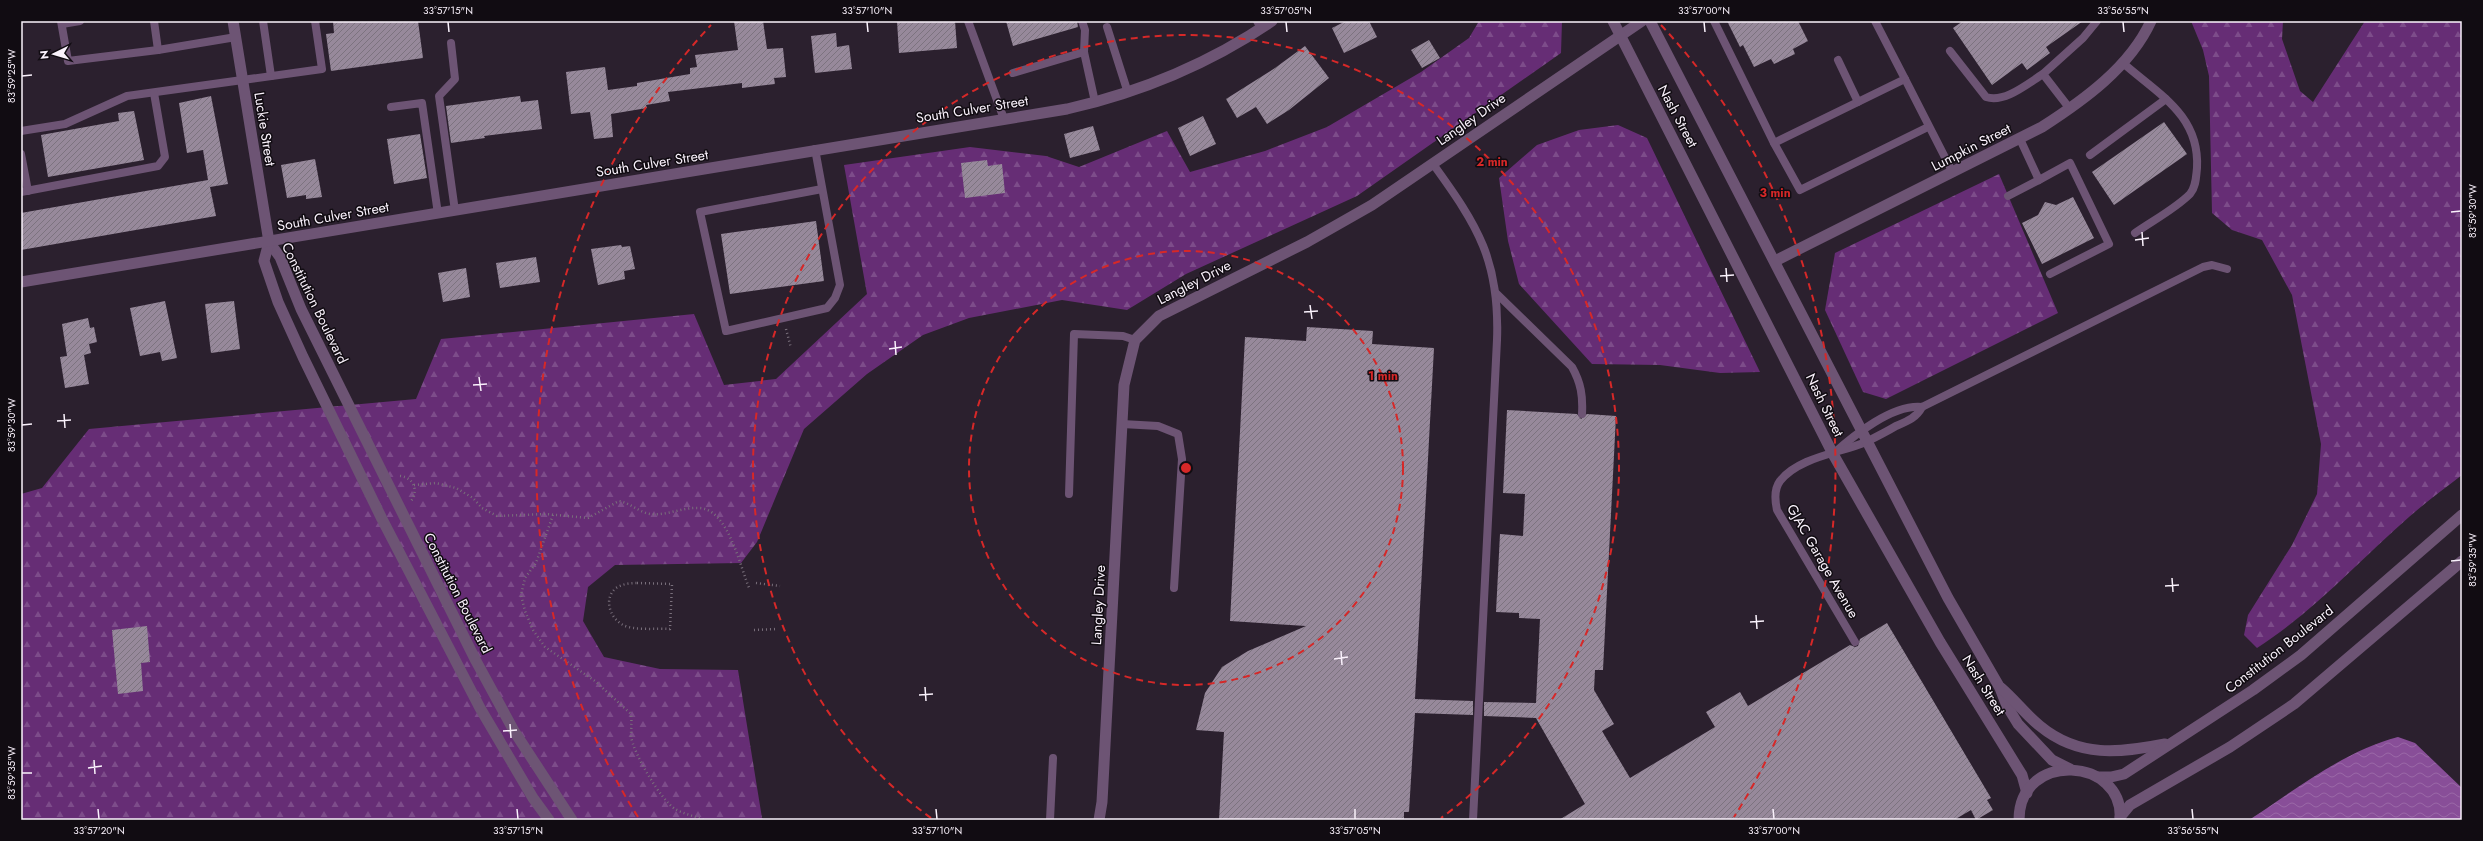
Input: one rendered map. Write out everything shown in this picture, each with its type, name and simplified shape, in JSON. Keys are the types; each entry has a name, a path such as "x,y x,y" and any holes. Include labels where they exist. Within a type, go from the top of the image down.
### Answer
{"street":[{"name":"Luckie Street","path":"233,21 269,242"},
{"name":"South Culver Street","path":"21,282 712,169 1095,102 1128,93 1172,77 1238,43 1259,25 1272,21"},
{"name":"Nash Street","path":"1613,21 1619,36 1833,454 1940,642 2022,775 2027,793"},
{"name":"Langley Drive","path":"1104,820 1102,802 1122,424 1126,368 1135,340 1159,316 1340,224 1433,164 1642,21"},
{"name":"Nash Street","path":"1650,21 1775,261 1866,441 1948,598 2000,688 2007,706 2035,745 2052,760 2070,768 2084,771 2098,777"},
{"name":"Lumpkin Street","path":"1775,261 2020,139 2070,109 2123,63 2151,21"},
{"name":"Constitution Boulevard","path":"269,242 264,261 278,302 303,357 386,526 480,708 533,798 548,820"},
{"name":"Constitution Boulevard","path":"269,242 280,257 300,309 476,661 514,731 572,820"},
{"name":"Constitution Boulevard","path":"2098,777 2111,778 2124,774 2247,694 2301,655 2462,514"},
{"path":"2120,818 2130,805 2230,748 2294,704 2462,561"},
{"path":"2000,688 2019,703 2040,726 2060,738 2086,749 2111,753 2170,743"},
{"path":"2019,820 2022,804 2027,793 2038,780 2053,772 2070,768"},
{"path":"2098,777 2109,788 2117,801 2120,818"},
{"name":"Langley Drive","path":"1098,820 1102,802"}],"lane":[{"path":"80,21 62,23 68,60 158,50 236,37"},
{"path":"154,21 158,50"},
{"path":"263,21 271,76"},
{"path":"21,131 65,124 127,96 322,68 316,21"},
{"path":"968,21 1004,119"},
{"path":"1082,21 1085,30 1084,52 1095,102"},
{"path":"1714,21 1774,143 1800,190 1928,128"},
{"path":"1875,21 1928,128 1953,173"},
{"path":"1950,51 1986,97 1994,100 2003,97 2043,74 2083,38 2097,21"},
{"path":"1107,27 1128,93"},
{"path":"451,43 455,79 439,96 455,211"},
{"path":"1013,73 1084,52"},
{"path":"1838,60 1858,102"},
{"path":"2123,63 2181,111 2194,136 2197,164 2196,183 2190,193 2135,234"},
{"path":"2043,74 2070,109"},
{"path":"1774,143 1905,79"},
{"path":"21,154 25,192 158,166 165,157 154,93"},
{"path":"2090,155 2166,99"},
{"path":"391,107 422,104 438,214"},
{"path":"2020,139 2039,180"},
{"path":"815,150 840,285 835,298 826,308 726,331 700,212 822,189"},
{"path":"2008,196 2070,163 2109,244 2050,274"},
{"path":"1433,164 1477,230 1486,252 1497,294 1497,348 1472,820"},
{"path":"1833,454 1861,430 1911,406 1922,407 2052,340 2203,267 2212,265 2227,269"},
{"path":"1497,294 1572,367 1579,379 1583,397 1582,414"},
{"path":"1069,494 1074,334 1124,336 1135,340"},
{"name":"GJAC Garage Avenue","path":"1854,642 1777,510 1775,502 1780,482 1789,473 1809,461 1833,454 1866,441 1917,416 1922,407"},
{"path":"1122,424 1158,426 1178,434 1182,459 1174,588"},
{"path":"1050,820 1052,758"}],"path":[{"path":"789,339 791,348"},
{"path":"397,477 407,477 414,484 415,494 410,503"},
{"path":"414,484 436,483 456,488 466,493 492,515 553,515 588,518 619,501 648,513 657,514 703,508 715,516 727,530 750,590"},
{"path":"553,515 536,563 525,578 521,595 533,630 545,647 595,681 631,714 631,736 635,748 640,762 655,785 674,808 704,820"},
{"path":"756,583 780,586"},
{"path":"627,584 672,584 671,606 670,629 635,627 625,626 616,619 609,602 613,592 627,584"},
{"path":"754,630 776,629"}],"green space":[{"path":"1479,21 1562,21 1561,53 1357,196 1186,274 1127,310 1062,300 969,318 923,335 867,374 804,429 757,542 741,563 615,565 588,587 583,621 604,657 660,669 738,670 762,818 764,820 21,820 21,494 42,488 89,429 416,399 441,339 694,314 724,385 776,379 867,294 844,165 970,147 1046,156 1079,167 1167,131 1190,172 1265,151 1327,127 1421,72 1469,38"},
{"path":"2191,21 2283,21 2282,39 2300,91 2313,102 2365,21 2462,21 2462,475 2409,517 2297,619 2257,648 2244,635 2248,615 2292,545 2317,494 2321,444 2292,295 2262,240 2232,230 2212,213 2209,76 2203,50"},
{"path":"1618,125 1647,138 1760,372 1720,373 1660,365 1592,364 1519,284 1508,241 1499,178 1537,145 1579,130"},
{"path":"1999,174 2058,313 1886,399 1863,392 1825,310 1835,253"}],"water":[{"path":"2398,737 2415,743 2462,788 2462,820 2249,820 2320,772 2378,743"}],"building":[{"path":"333,21 418,21 423,58 331,71 326,34 334,33"},
{"path":"734,21 763,21 767,49 783,48 786,77 774,78 775,84 742,88 742,83 668,92 670,101 646,105 647,108 611,114 613,137 594,139 590,112 571,114 566,72 605,67 608,90 637,86 637,83 690,74 690,68 697,67 695,55 738,50"},
{"path":"897,21 955,21 957,48 899,53"},
{"path":"1006,21 1077,21 1078,27 1013,46"},
{"path":"1346,21 1369,21 1377,37 1344,53 1332,28"},
{"path":"1727,21 1798,21 1808,41 1793,49 1795,54 1774,64 1771,59 1754,67 1743,45 1740,47"},
{"path":"1963,21 2083,21 2046,47 2050,53 2027,70 2022,63 1992,85 1953,28"},
{"path":"836,33 837,47 849,45 852,69 815,73 811,36"},
{"path":"1429,40 1440,58 1422,68 1411,50"},
{"path":"1305,46 1329,78 1289,110 1267,124 1256,107 1237,118 1226,99 1275,68"},
{"path":"211,96 228,184 210,187 216,216 21,250 21,213 208,180 203,150 187,153 179,103"},
{"path":"520,96 521,102 538,100 542,129 484,136 485,138 451,143 446,106"},
{"path":"134,111 144,160 48,177 41,135 119,121 118,113"},
{"path":"1203,116 1216,144 1190,156 1178,128"},
{"path":"2164,122 2187,154 2114,205 2092,172"},
{"path":"1093,126 1100,150 1070,158 1064,134"},
{"path":"420,134 427,178 394,184 387,139"},
{"path":"315,159 322,197 306,199 306,195 287,198 281,165"},
{"path":"987,160 988,166 1002,164 1005,193 965,198 961,163"},
{"path":"2073,197 2094,238 2042,264 2022,223 2038,215 2045,202 2056,205"},
{"path":"816,221 824,281 730,294 721,234"},
{"path":"621,245 622,247 630,246 635,269 624,271 625,279 598,285 591,249"},
{"path":"536,257 540,282 500,288 496,263"},
{"path":"466,268 470,297 443,302 438,273"},
{"path":"165,301 177,358 162,361 160,352 140,356 130,308"},
{"path":"234,301 240,349 211,353 205,304"},
{"path":"88,318 90,328 94,327 97,342 89,344 91,353 84,355 89,384 65,388 60,357 67,356 62,324"},
{"path":"1307,327 1373,331 1372,344 1434,348 1415,699 1473,701 1473,715 1415,713 1409,812 1404,812 1404,820 1219,820 1224,732 1196,730 1205,693 1222,667 1248,651 1306,626 1230,621 1245,337 1306,341"},
{"path":"1507,410 1577,414 1581,419 1587,414 1616,416 1603,670 1595,670 1594,690 1614,724 1602,731 1630,778 1715,727 1706,712 1740,692 1748,706 1850,645 1855,647 1858,646 1860,639 1887,623 1991,798 1987,800 1993,810 1976,820 1971,810 1954,820 1559,820 1585,804 1536,718 1484,716 1484,702 1536,703 1540,619 1519,618 1519,613 1496,612 1500,534 1523,536 1525,494 1503,493"},
{"path":"147,626 150,662 141,663 143,691 118,694 112,630"}]}
